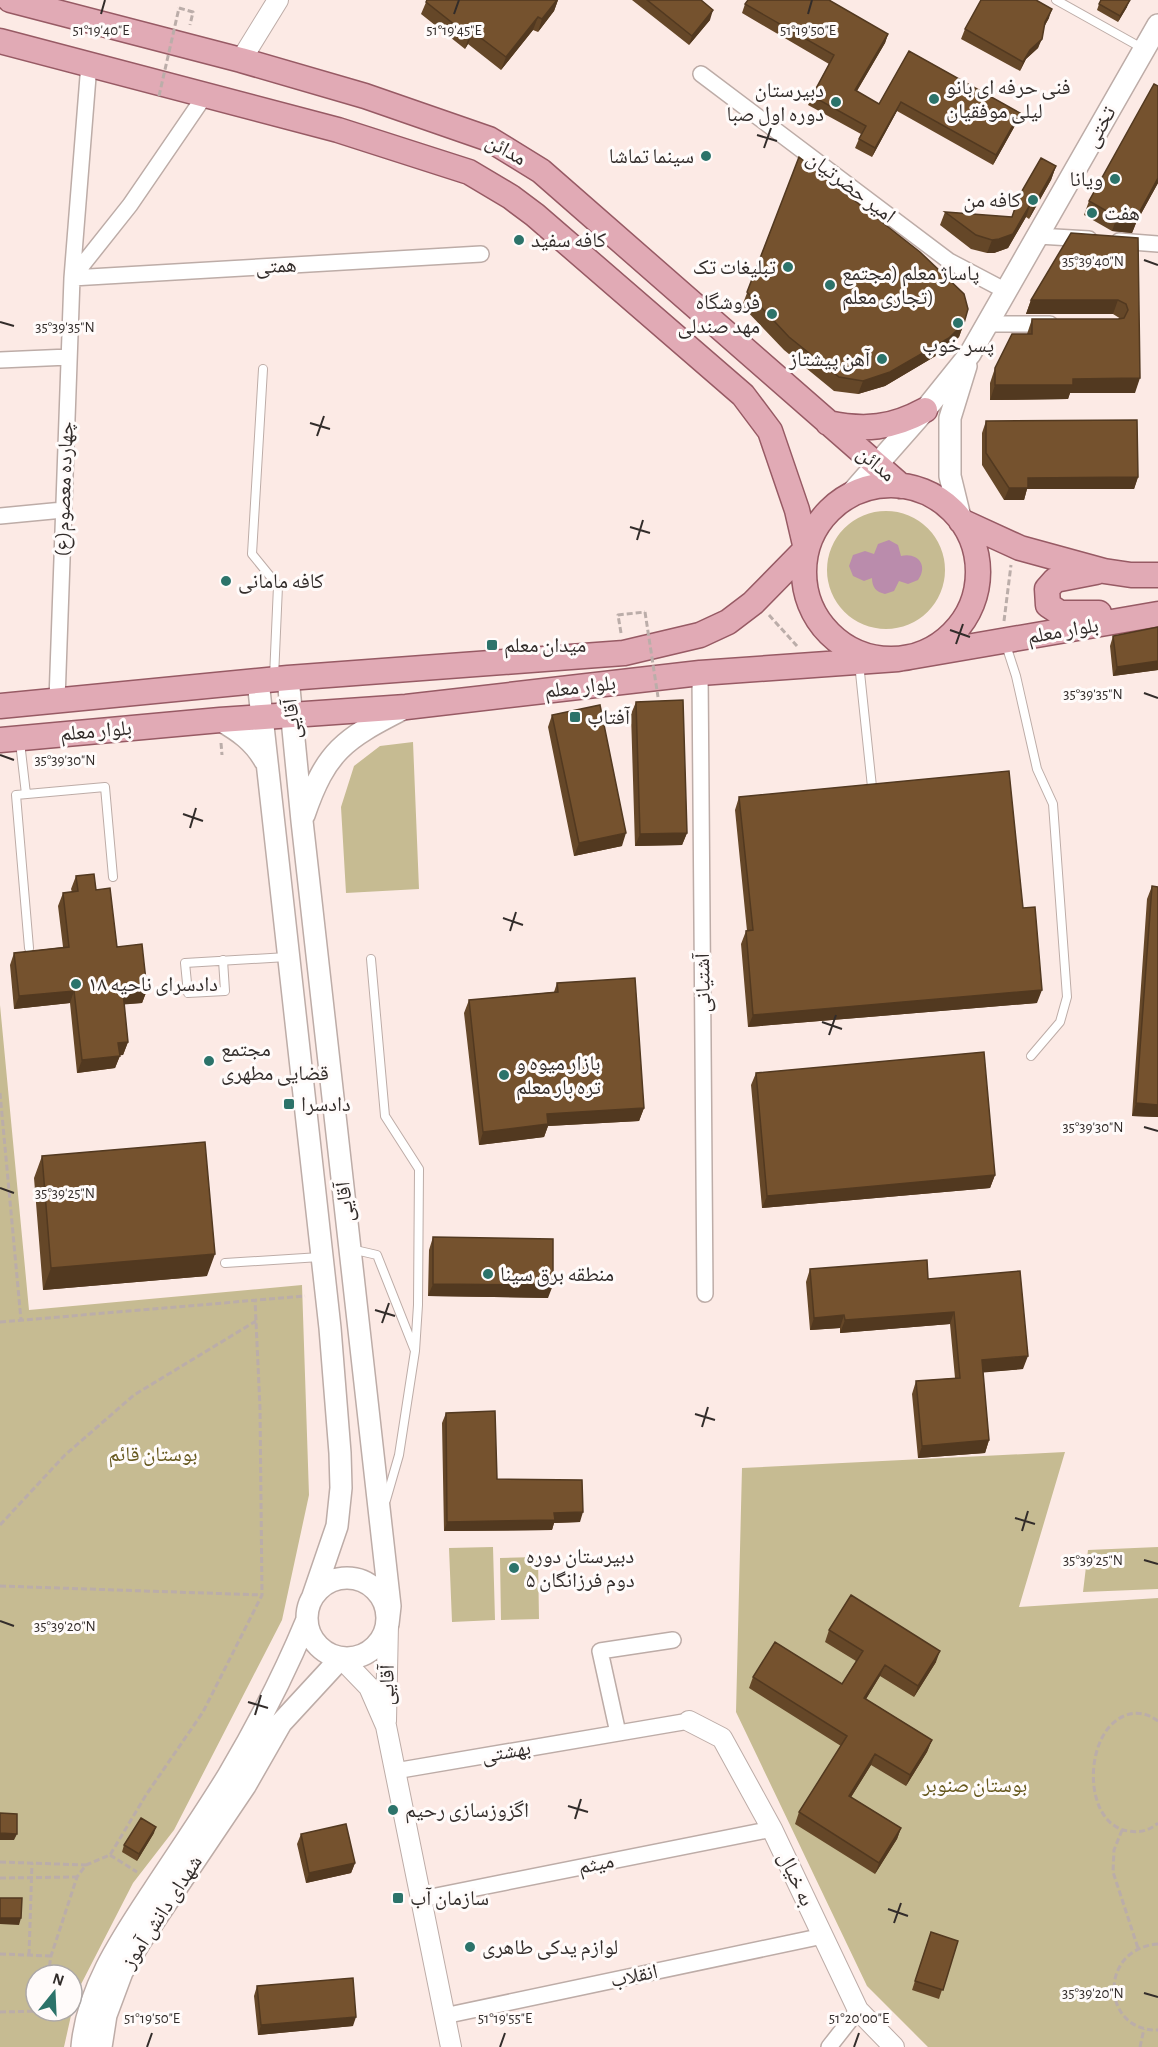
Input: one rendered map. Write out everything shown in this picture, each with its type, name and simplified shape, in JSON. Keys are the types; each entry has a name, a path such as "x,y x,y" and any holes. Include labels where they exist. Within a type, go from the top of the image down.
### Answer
{"main road":[{"name":"مدائن","path":"10,0 241,60 365,96 489,139 541,171 901,486"},
{"name":"تختی","path":"851,494 925,410 970,354 1158,25"},
{"name":"مدائن","path":"0,41 338,130 469,172 511,197 536,215 743,395 770,430 797,510 806,549"},
{"name":"تختی","path":"961,521 950,476 951,418 970,354"},
{"path":"828,423 850,428 876,427 906,420 925,410"},
{"path":"876,486 901,486 924,492 945,504 961,521 972,541 977,563 977,586 970,608 958,628 941,644 920,654 898,659 870,657 844,646 823,627 809,604 803,577 806,549 816,527 831,508 851,494 876,486"},
{"path":"961,521 1020,548 1104,571 1131,575 1158,575"},
{"name":"بلوار معلم","path":"0,706 273,679 624,652 700,635 728,622 753,603 806,549"},
{"path":"1104,571 1055,579 1047,589 1048,605 1060,613 1158,614"},
{"name":"بلوار معلم","path":"10,739 292,714 406,707 700,673 898,659 1158,614"},
{"name":"آقایی","path":"273,679 292,714 390,1606 388,1624"},
{"name":"آقایی","path":"273,679 262,717 322,1257 339,1441 341,1488 337,1526 313,1596"},
{"path":"302,821 315,784 333,754 377,722 406,707"},
{"path":"220,720 244,734 258,748 266,763"},
{"path":"236,1781 306,1622 313,1596 322,1586 334,1579 362,1580 374,1587 382,1597 387,1610 388,1624 377,1647 354,1658 341,1658 328,1654 317,1646 306,1622"},
{"path":"82,2047 89,2015 106,1965 126,1932 281,1723 341,1658"},
{"name":"شهدای دانش آموز","path":"101,2047 106,2015 122,1972 236,1781"}],"street":[{"path":"241,60 278,0"},
{"name":"چهارده معصوم(ع)","path":"57,700 72,278 89,64"},
{"name":"امیر حضرتیان","path":"701,74 949,261 1006,291"},
{"path":"72,278 130,205 206,94"},
{"path":"1038,236 1158,244"},
{"name":"همتی","path":"72,278 481,254"},
{"path":"987,324 1067,324"},
{"path":"0,360 69,357"},
{"path":"0,516 63,510"},
{"name":"آشتیانی","path":"700,673 705,1294"},
{"name":"آقایی","path":"388,1624 386,1726 450,2047"},
{"path":"618,1733 600,1651 673,1640"},
{"name":"آقایی","path":"341,1658 369,1688 386,1726"},
{"name":"بهشتی","path":"395,1771 689,1721"},
{"name":"به خیال","path":"689,1721 722,1738 772,1829 858,2010 894,2047"},
{"name":"میثم","path":"421,1899 772,1829"},
{"name":"انقلاب","path":"444,2016 823,1936"},
{"path":"829,2047 858,2010"}],"lane":[{"path":"1056,0 1144,49"},
{"path":"263,369 252,554 278,586 273,679"},
{"path":"1005,641 1016,676 1037,769 1053,804 1067,997 1060,1022 1031,1056"},
{"path":"859,662 872,787"},
{"path":"10,739 26,794"},
{"path":"29,948 16,795 105,787 113,877"},
{"path":"223,960 225,991 188,993 186,963 223,960 288,957"},
{"path":"371,958 385,1116 419,1169 418,1305 415,1351 399,1455 380,1519"},
{"path":"350,1249 377,1255 415,1351"},
{"path":"225,1263 322,1257"}],"path":[{"path":"159,96 179,8 193,12"},
{"path":"1005,641 1003,616 1011,564 1020,548"},
{"path":"753,603 769,615 801,651 809,665"},
{"path":"618,615 645,612 658,697"},
{"path":"0,1094 21,1320"},
{"path":"0,1322 305,1296"},
{"path":"0,1862 86,1865 110,1855 146,1796 203,1712 262,1595 260,1408 255,1300"},
{"path":"0,1525 64,1455 134,1395 256,1321"},
{"path":"0,1586 262,1595"},
{"path":"1158,1721 1150,1715 1133,1713 1116,1719 1103,1734 1095,1755 1092,1778 1097,1801 1107,1819 1122,1830 1139,1833 1158,1823"},
{"path":"1122,1830 1114,1850 1113,1872 1138,1948"},
{"path":"110,1855 137,1872"},
{"path":"29,1955 32,1863"},
{"path":"50,1963 76,1877 86,1865"},
{"path":"0,1878 76,1877"},
{"path":"1158,1944 1138,1948 1122,1962 1116,1971 1114,1992 1120,2010 1134,2024 1144,2029 1158,2030"},
{"path":"0,1954 51,1956"},
{"path":"0,2012 24,2011"},
{"path":"1140,2047 1144,2029"}],"green space":[{"path":"886,511 897,512 919,521 935,537 944,559 944,581 935,603 919,619 897,628 886,629 875,628 853,619 837,603 828,581 827,570 828,559 837,537 853,521 875,512"},
{"path":"413,742 419,889 346,893 341,807 354,766 380,746"},
{"name":"بوستان قائم","path":"0,1005 29,1310 302,1285 309,1495 282,1620 174,1830 133,1883 84,1978 84,1963 24,1963 24,2023 69,2023 64,2047 0,2047"},
{"name":"بوستان صنوبر","path":"1065,1452 1019,1607 1158,1598 1158,2047 928,2047 867,1986 736,1712 742,1468"},
{"path":"493,1547 495,1620 452,1622 449,1548"},
{"path":"1158,1547 1158,1589 1083,1592 1088,1550"},
{"path":"538,1557 539,1619 501,1620 500,1558"}],"shaded area":[{"path":"889,540 898,545 901,556 912,556 920,561 922,569 918,580 908,584 899,581 894,591 885,594 875,589 872,578 864,581 853,576 849,566 853,555 865,551 874,554 878,544"}],"building":[{"path":"427,0 557,0 542,19 538,17 506,57 473,32 469,36 426,2"},
{"path":"647,0 701,0 713,10 692,36"},
{"path":"748,0 829,0 888,34 855,90 879,104 909,51 1020,113 996,155 901,102 875,148 859,139 866,126 812,96 834,55 745,4"},
{"path":"981,0 1036,0 1052,9 1045,22 1042,39 1030,50 1023,62 965,29"},
{"path":"1101,0 1130,0 1120,16 1099,4"},
{"path":"1154,84 1158,86 1158,178 1138,218 1117,217 1089,201"},
{"name":"پاساژ معلم (مجتمع تجاری معلم)","path":"799,157 920,252 964,294 968,309 964,323 949,338 890,372 863,381 839,377 789,337 747,292"},
{"path":"1041,158 1056,166 1034,205 1031,203 1013,234 992,240 976,235 945,212 1012,217 1019,196"},
{"path":"1071,233 1138,238 1140,378 1073,379 1073,385 995,385 995,368 1012,334 1032,334 1032,319 1118,319 1124,318 1128,310 1126,304 1118,300 1031,300"},
{"path":"1137,420 1138,477 1028,478 1028,488 1009,488 986,453 986,421"},
{"path":"1158,627 1158,661 1117,667 1113,636"},
{"path":"683,700 687,833 640,834 636,702"},
{"path":"600,705 626,833 579,843 552,715"},
{"path":"1009,771 1023,908 1035,907 1042,990 753,1015 746,931 753,930 739,797"},
{"name":"دادسرای ناحیه ۱۸","path":"94,874 96,890 110,888 117,947 142,944 147,990 123,992 128,1042 118,1043 120,1056 82,1060 74,991 19,996 14,953 69,947 63,893 78,891 76,876"},
{"path":"1152,886 1158,887 1158,1105 1136,1103"},
{"path":"635,978 644,1108 547,1114 548,1124 483,1132 469,1000 558,992 557,983"},
{"path":"984,1052 995,1175 767,1196 756,1073"},
{"path":"205,1142 215,1254 51,1268 42,1156"},
{"name":"منطقه برق سینا","path":"433,1237 553,1239 553,1285 433,1284"},
{"path":"927,1260 928,1279 1020,1271 1028,1356 982,1360 989,1440 922,1446 916,1381 960,1378 954,1312 845,1320 844,1315 814,1318 810,1269"},
{"path":"495,1411 497,1479 582,1480 583,1512 554,1513 555,1520 447,1522 446,1413"},
{"path":"851,1595 940,1651 918,1686 885,1665 864,1698 932,1740 910,1775 875,1754 849,1796 901,1828 879,1863 799,1812 847,1736 753,1677 775,1642 842,1684 863,1651 829,1630"},
{"path":"0,1813 17,1814 17,1834 0,1833"},
{"path":"141,1818 156,1827 139,1854 124,1845"},
{"path":"346,1824 355,1863 309,1873 301,1834"},
{"path":"0,1898 22,1898 21,1918 0,1918"},
{"path":"931,1932 958,1941 943,1990 915,1981"},
{"path":"353,1978 356,2017 261,2025 257,1986"}],"place":[{"name":"فنی حرفه ای بانو لیلی موفقیان","path":"934,99"},
{"name":"دبیرستان دوره اول صبا","path":"836,102"},
{"name":"سینما تماشا","path":"706,156"},
{"name":"ویانا","path":"1115,179"},
{"name":"کافه من","path":"1033,200"},
{"name":"هفت","path":"1092,213"},
{"name":"کافه سفید","path":"519,240"},
{"name":"تبلیغات تک","path":"788,267"},
{"name":"پاساژ معلم (مجتمع تجاری معلم)","path":"830,285"},
{"name":"فروشگاه مهد صندلی","path":"772,314"},
{"name":"پسر خوب","path":"958,323"},
{"name":"آهن پیشتاز","path":"882,359"},
{"name":"کافه مامانی","path":"226,581"},
{"name":"میدان معلم","path":"492,645"},
{"name":"آفتاب","path":"575,717"},
{"name":"دادسرای ناحیه ۱۸","path":"76,984"},
{"name":"مجتمع قضایی مطهری","path":"209,1061"},
{"name":"بازار میوه و تره بار معلم","path":"504,1075"},
{"name":"دادسرا","path":"289,1104"},
{"name":"منطقه برق سینا","path":"488,1274"},
{"name":"دبیرستان دوره دوم فرزانگان ۵","path":"514,1568"},
{"name":"اگزوزسازی رحیم","path":"393,1810"},
{"name":"سازمان آب","path":"398,1898"},
{"name":"لوازم یدکی طاهری","path":"470,1947"}]}
